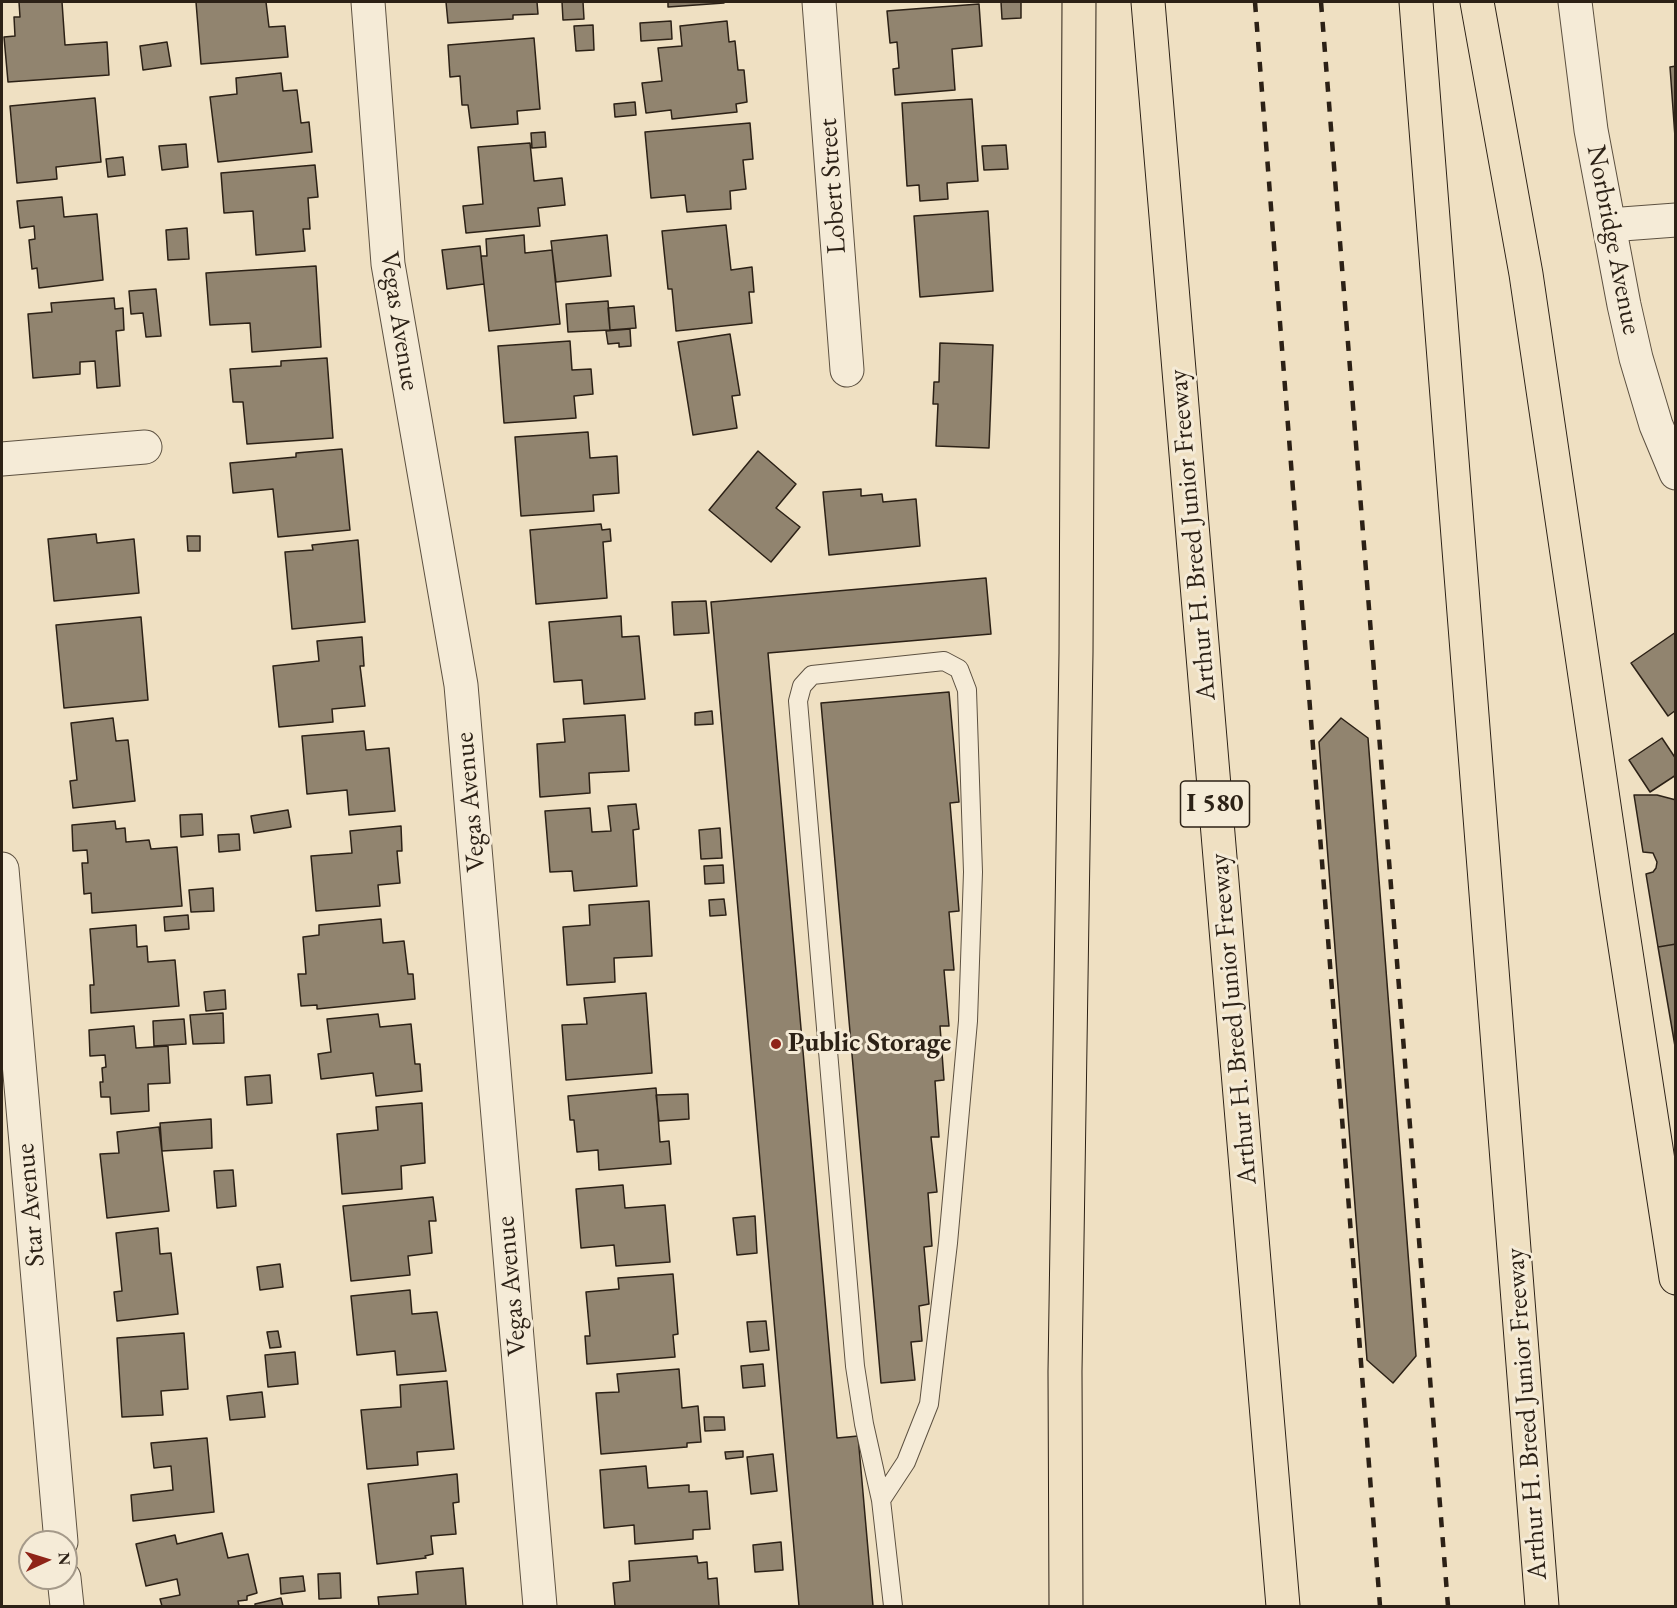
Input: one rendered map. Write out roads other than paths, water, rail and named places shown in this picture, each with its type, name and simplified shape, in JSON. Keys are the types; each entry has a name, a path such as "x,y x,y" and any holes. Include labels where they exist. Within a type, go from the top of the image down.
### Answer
{"highway":[{"path":"1066,1606 1065,1371 1076,641 1079,2"},
{"name":"Arthur H. Breed Junior Freeway","path":"1148,2 1283,1606"},
{"name":"Arthur H. Breed Junior Freeway","path":"1416,2 1542,1606"},
{"path":"1478,2 1526,274 1676,1278"}],"street":[{"name":"Vegas Avenue","path":"368,2 388,264 461,685 540,1606"},
{"name":"Lobert Street","path":"819,2 847,370"},
{"name":"Norbridge Avenue","path":"1575,2 1591,130 1624,305 1636,358 1656,425 1676,473"},
{"path":"1609,225 1676,220"},
{"path":"2,459 145,447"},
{"name":"Star Avenue","path":"2,869 60,1530"},
{"path":"65,1590 67,1606"}],"lane":[{"path":"881,1500 906,1462 928,1404 948,1243 968,1021 973,872 967,690 958,669 944,662 812,675 802,686 798,701 855,1366 864,1424 881,1500 893,1606"}],"railway":[{"path":"1255,2 1380,1606"},
{"path":"1321,2 1448,1606"}],"place":[{"name":"Public Storage","path":"776,1044"}]}
